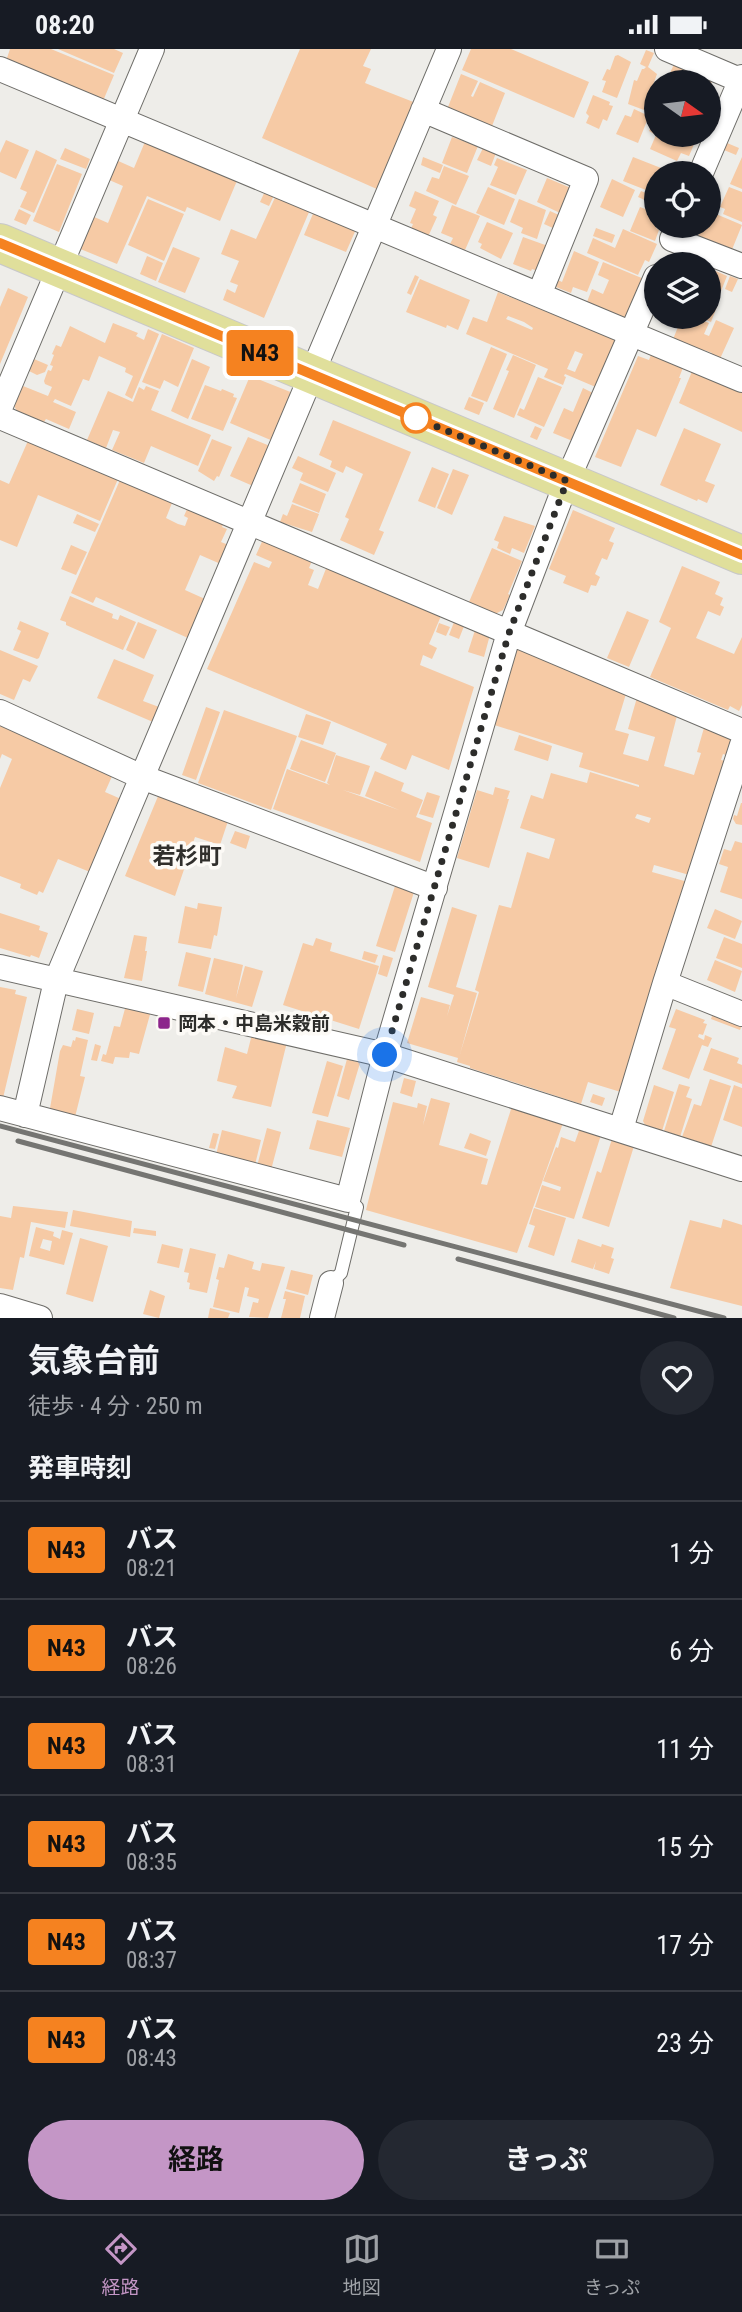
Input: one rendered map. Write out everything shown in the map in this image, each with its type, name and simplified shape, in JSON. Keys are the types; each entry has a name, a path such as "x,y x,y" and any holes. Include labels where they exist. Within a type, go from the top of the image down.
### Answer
{"main road":[{"path":"0,243 742,555"}],"street":[{"path":"0,408 152,49"},
{"path":"25,1115 56,981 449,49"},
{"path":"667,49 741,79 706,161"},
{"path":"0,69 742,380"},
{"path":"423,110 586,179 539,295"},
{"path":"685,238 742,266"},
{"path":"0,1108 348,1200 385,1055 509,633 567,481 644,305"},
{"path":"0,417 742,731"},
{"path":"0,712 142,777 435,888"},
{"path":"621,1129 742,745"},
{"path":"0,967 385,1055 742,1169"},
{"path":"665,983 742,1014"},
{"path":"322,1318 331,1283"},
{"path":"0,1306 40,1318"}],"lane":[{"path":"331,1283 341,1273 357,1207 348,1200"}],"building":[{"path":"10,49 51,49 114,75 103,101 6,61"},
{"path":"58,49 114,49 123,53 114,73"},
{"path":"300,49 371,49 363,66 371,69 365,83 416,103 379,190 262,138"},
{"path":"471,49 511,49 589,82 574,118 462,70"},
{"path":"646,50 654,53 648,67 652,70 644,70 644,110 628,104 634,80 637,81 642,69 646,67 640,64"},
{"path":"618,55 631,62 617,98 602,92 606,81 602,80"},
{"path":"675,62 693,70 671,70"},
{"path":"461,74 478,81 471,96 473,97 480,82 505,93 492,126 448,107"},
{"path":"593,95 613,106 607,121 603,119 599,129 586,123 589,116 586,113"},
{"path":"634,109 644,114 644,128 638,143 616,134 625,115 631,117"},
{"path":"147,137 239,176 220,221 187,207 185,212 147,196 117,264 78,248 92,216 108,223 123,186 107,179 116,160 134,168"},
{"path":"452,137 478,146 467,173 442,163"},
{"path":"6,140 29,150 16,179 0,172 0,153"},
{"path":"727,143 739,148 736,155 724,150"},
{"path":"693,147 689,156 681,153 677,161 650,149"},
{"path":"65,148 90,159 86,169 60,159"},
{"path":"483,148 496,153 491,166 477,160"},
{"path":"36,150 57,160 34,213 20,207 27,192 20,189"},
{"path":"423,157 443,165 440,173 421,165"},
{"path":"633,157 644,161 644,189 623,181"},
{"path":"742,157 742,189 730,184"},
{"path":"497,158 527,170 516,195 490,185 498,167 494,165"},
{"path":"57,164 82,174 59,232 33,221"},
{"path":"444,166 469,176 456,205 426,191 432,177 439,179"},
{"path":"547,178 571,188 560,213 537,202"},
{"path":"612,179 635,190 623,217 600,207"},
{"path":"488,187 515,199 504,225 476,213"},
{"path":"729,187 742,192 742,222 723,214 725,209 721,205"},
{"path":"266,189 275,193 269,206 260,202"},
{"path":"278,191 312,205 264,318 223,300 227,289 235,293 238,285 230,282 239,261 221,254 231,229 256,239"},
{"path":"415,191 439,201 433,215 437,217 427,239 410,231 413,224 410,223 416,209 409,206"},
{"path":"641,191 644,192 644,200 638,197"},
{"path":"148,199 184,214 164,261 128,245"},
{"path":"519,199 546,210 537,239 521,233 523,228 510,222"},
{"path":"452,205 480,216 465,250 450,244 453,238 441,233"},
{"path":"640,207 644,208 644,237 630,231"},
{"path":"19,209 31,215 26,225 14,220"},
{"path":"315,209 357,227 346,252 304,235"},
{"path":"550,211 561,216 555,229 544,224"},
{"path":"721,216 742,225 731,252 697,238 721,238"},
{"path":"487,222 513,233 501,259 480,248 482,244 478,242"},
{"path":"596,228 615,235 612,243 593,236"},
{"path":"623,229 657,244 653,252 644,252 644,262 638,275 587,253 593,238 615,248"},
{"path":"523,237 548,246 538,271 513,264"},
{"path":"173,247 200,258 185,293 158,282"},
{"path":"574,251 599,262 587,292 573,287 571,293 556,287 558,280 562,282"},
{"path":"147,256 163,263 156,281 140,274"},
{"path":"603,262 644,279 625,324 585,307 592,289 603,294 609,280 598,275"},
{"path":"721,273 727,276 721,291"},
{"path":"415,275 419,277 411,295 407,293"},
{"path":"730,276 738,279 732,292 725,289"},
{"path":"420,279 470,300 458,330 406,312"},
{"path":"8,288 28,297 0,364 0,307"},
{"path":"498,292 618,341 598,388 565,374 563,385 544,377 548,369 466,334 473,317 487,322","holes":["508,316 524,322 533,328 532,330 506,319","575,351 583,354 575,372 567,369"]},
{"path":"721,322 734,328 719,361 710,357 712,353 704,350 701,356 671,344 677,329 706,329 704,334 709,336 712,329 721,329"},
{"path":"113,323 138,333 136,336 144,340 148,329 159,334 132,399 125,395 133,376 125,372 126,368 99,356 89,381 83,379 71,406 55,399 53,402 76,412 69,429 17,411 14,406 23,386 48,396 52,387 44,381 48,370 51,371 53,366 50,365 54,355 52,354 56,345 61,347 70,326 105,343"},
{"path":"162,334 194,348 178,387 164,380 160,389 142,382"},
{"path":"491,347 507,354 487,402 471,396"},
{"path":"652,352 684,365 656,437 637,429 621,467 595,457 638,356 649,360"},
{"path":"513,355 536,365 514,418 493,409"},
{"path":"34,359 48,365 45,372 37,375 29,371"},
{"path":"192,359 210,367 188,419 171,411"},
{"path":"693,369 742,391 742,432 679,403"},
{"path":"250,376 293,393 273,441 230,423"},
{"path":"538,377 562,387 544,427 517,415 520,408 524,410"},
{"path":"205,385 221,391 222,389 237,398 223,431 191,419"},
{"path":"146,386 159,391 151,410 211,435 198,466 151,446 144,463 112,450 120,432 113,430 106,448 87,440 108,391 133,402 139,387 144,390"},
{"path":"583,388 595,394 575,442 553,433 564,408 573,412"},
{"path":"469,397 484,403 479,415 464,409"},
{"path":"333,420 411,452 379,530 384,532 374,555 340,540 349,519 345,517 363,474 346,466 343,473 330,467 332,461 319,455"},
{"path":"535,426 542,429 537,440 530,437"},
{"path":"684,428 721,444 705,481 715,485 707,503 660,485"},
{"path":"31,434 121,472 100,521 38,495 17,547 0,540 0,480 9,484"},
{"path":"248,437 270,446 253,486 230,476"},
{"path":"212,439 232,447 219,477 214,481 198,471"},
{"path":"298,456 336,473 328,492 300,480 303,473 292,468"},
{"path":"432,467 449,474 435,508 418,501"},
{"path":"453,469 469,475 452,515 437,508"},
{"path":"123,473 174,498 166,518 178,524 185,526 188,518 184,516 188,507 227,514 222,527 227,529 221,542 231,546 223,565 200,555 185,590 205,599 188,638 96,597 93,603 71,593"},
{"path":"300,483 326,494 319,513 292,502"},
{"path":"292,504 319,514 312,532 280,522 283,514 287,516"},
{"path":"573,510 615,528 609,541 614,543 607,560 602,558 595,574 600,577 596,586 591,585 588,593 563,583 566,576 549,569"},
{"path":"77,514 99,524 95,532 73,523"},
{"path":"504,516 535,526 524,553 512,548 510,554 497,548 499,542 494,540"},
{"path":"265,535 313,558 309,568 314,570 308,585 318,589 329,561 441,616 429,644 437,648 432,659 423,655 420,665 474,687 449,770 412,755 406,770 380,759 387,744 207,669 254,562 269,568 272,562 256,555"},
{"path":"71,545 87,552 76,575 61,569"},
{"path":"492,548 522,561 503,610 495,614 469,602"},
{"path":"682,566 720,582 715,594 723,598 720,605 724,607 720,616 708,611 696,638 734,654 742,637 742,705 739,711 730,706 728,710 650,677 671,628 659,622"},
{"path":"70,596 113,614 112,618 118,620 120,615 136,622 123,650 60,620"},
{"path":"627,611 649,620 629,667 607,658"},
{"path":"456,617 466,621 459,639 449,635"},
{"path":"20,621 49,633 37,659 13,650 21,631 17,629"},
{"path":"138,622 157,630 144,659 126,650"},
{"path":"439,623 450,627 446,636 436,632"},
{"path":"476,627 491,631 484,657 468,652"},
{"path":"516,644 629,684 615,730 629,734 623,754 648,761 655,737 628,729 638,694 679,708 664,766 694,775 706,721 735,734 729,756 723,754 721,760 729,762 693,876 654,865 652,872 688,882 624,1093 588,1082 581,1104 470,1068 457,1062 458,1058 407,1043 421,997 450,1005 447,1016 454,995 428,987 452,907 477,915 456,987 477,993 460,1054 479,992 475,990 499,905 511,908 527,852 549,859 555,839 520,828 531,795 543,799 551,773 587,783 590,772 639,787 579,767 583,753 491,724","holes":["637,814 651,818 649,823 635,818"]},
{"path":"0,650 38,666 30,682 23,679 14,700 0,694"},
{"path":"114,659 154,675 143,701 159,707 153,722 97,698"},
{"path":"206,707 220,712 196,780 182,775"},
{"path":"224,710 297,736 271,810 198,783"},
{"path":"306,714 331,722 323,745 298,737"},
{"path":"0,726 113,774 105,792 121,799 90,872 58,859 43,893 39,891 37,895 20,888 21,884 0,876 0,788 12,759 2,754 0,759"},
{"path":"519,735 552,746 548,761 514,750"},
{"path":"301,740 336,753 325,782 290,769"},
{"path":"336,755 370,766 360,795 343,790 399,810 365,796 375,771 404,783 401,791 423,800 416,817 432,823 420,862 273,809 287,769 330,785 327,783"},
{"path":"495,787 510,791 489,868 457,858 477,790 493,795"},
{"path":"161,789 229,818 220,845 195,837 175,896 125,876"},
{"path":"427,792 440,796 433,818 419,814"},
{"path":"741,803 742,825 736,824 733,819 734,815 737,816"},
{"path":"235,831 250,836 246,849 230,843"},
{"path":"735,841 742,843 742,899 720,892 728,867 719,864 724,849 731,851"},
{"path":"395,886 414,892 395,952 376,946"},
{"path":"198,903 222,907 217,936 214,935 211,949 178,943 185,906 197,909"},
{"path":"715,909 742,921 735,939 707,928"},
{"path":"0,913 40,926 39,930 48,933 39,958 0,948"},
{"path":"134,935 147,937 142,981 124,978"},
{"path":"724,937 742,944 742,968 716,958"},
{"path":"316,938 332,943 330,951 379,966 359,1029 283,1005 303,943 313,946"},
{"path":"364,951 378,955 375,963 362,959"},
{"path":"186,952 211,958 203,992 178,986"},
{"path":"383,955 393,958 387,977 378,974"},
{"path":"214,958 243,965 236,998 245,966 263,971 252,1007 205,994"},
{"path":"715,960 742,971 735,992 707,980"},
{"path":"0,987 16,990 15,994 27,997 3,1098 0,1097"},
{"path":"126,1005 151,1011 139,1054 130,1052 129,1058 115,1057 113,1064 101,1061 103,1054 106,1055 114,1026 120,1027"},
{"path":"716,1005 742,1025 740,1030 711,1019"},
{"path":"77,1009 94,1013 89,1034 72,1030"},
{"path":"676,1009 705,1020 703,1023 707,1024 703,1035 699,1034 698,1037 704,1040 705,1035 712,1038 708,1047 702,1045 689,1079 662,1069 676,1029 669,1027"},
{"path":"252,1034 287,1042 271,1107 232,1098 237,1086 217,1081 225,1047 247,1054"},
{"path":"76,1037 88,1040 80,1076 85,1077 74,1121 49,1114 60,1051 63,1045 71,1047"},
{"path":"95,1044 101,1046 97,1061 91,1060"},
{"path":"711,1048 739,1058 737,1063 742,1065 742,1084 703,1070"},
{"path":"347,1059 360,1063 349,1100 337,1096"},
{"path":"327,1061 343,1066 328,1117 312,1113"},
{"path":"404,1078 416,1081 412,1097 400,1093"},
{"path":"710,1079 731,1086 711,1147 682,1137 694,1104 701,1106"},
{"path":"679,1084 690,1087 686,1097 692,1099 680,1137 664,1131"},
{"path":"654,1085 674,1092 662,1131 645,1125 643,1121"},
{"path":"734,1085 742,1088 742,1127 723,1120"},
{"path":"593,1094 605,1098 602,1106 590,1102"},
{"path":"431,1098 450,1103 439,1145 488,1159 481,1184 487,1185 512,1106 563,1123 517,1253 366,1210 393,1102 417,1108 418,1103 427,1106 423,1125"},
{"path":"317,1120 350,1128 342,1157 309,1149"},
{"path":"267,1128 281,1132 270,1174 256,1170"},
{"path":"580,1128 601,1135 574,1219 535,1207 542,1185 560,1191 561,1187 543,1181 561,1137 575,1142"},
{"path":"222,1130 261,1140 254,1169 215,1159"},
{"path":"213,1133 219,1134 215,1149 209,1148"},
{"path":"470,1133 491,1141 486,1156 464,1148"},
{"path":"612,1139 634,1146 609,1227 582,1218 597,1171 601,1173"},
{"path":"13,1206 68,1212 65,1228 31,1222 24,1258 20,1257 13,1290 0,1288 0,1216 11,1218"},
{"path":"534,1208 566,1218 554,1256 528,1247 535,1226 529,1224"},
{"path":"73,1210 132,1221 130,1237 70,1226"},
{"path":"723,1219 742,1225 742,1306 670,1288 690,1220 721,1228"},
{"path":"36,1227 54,1232 53,1236 60,1239 62,1230 73,1233 64,1265 29,1256","holes":["43,1239 52,1241 50,1251 40,1248"]},
{"path":"134,1228 156,1231 156,1236 133,1233"},
{"path":"80,1238 108,1246 93,1302 66,1294"},
{"path":"578,1239 601,1247 602,1244 614,1248 609,1274 594,1269 596,1261 593,1269 571,1262"},
{"path":"162,1244 183,1249 179,1268 157,1263"},
{"path":"190,1248 216,1254 207,1293 189,1289 189,1273 184,1272"},
{"path":"228,1254 254,1262 252,1269 260,1271 262,1263 285,1267 268,1318 249,1317 253,1302 258,1303 259,1299 247,1296 249,1288 245,1287 239,1313 213,1307 219,1267 224,1268"},
{"path":"291,1270 313,1275 308,1295 286,1289"},
{"path":"150,1290 165,1296 159,1318 143,1314"},
{"path":"285,1291 305,1296 300,1318 281,1318 286,1299 283,1299"},
{"path":"210,1308 230,1313 228,1318 208,1318"}],"railway":[{"path":"0,1126 724,1318"},
{"path":"18,1141 404,1245"},
{"path":"458,1259 674,1318"}],"bus line":[{"name":"N43","path":"0,243 742,555"}],"place":[{"name":"岡本・中島米穀前","path":"164,1023"}],"district":[{"name":"若杉町","path":"187,856"}],"route":[{"path":"385,1055 509,633 567,481 414,417 416,418"}]}
